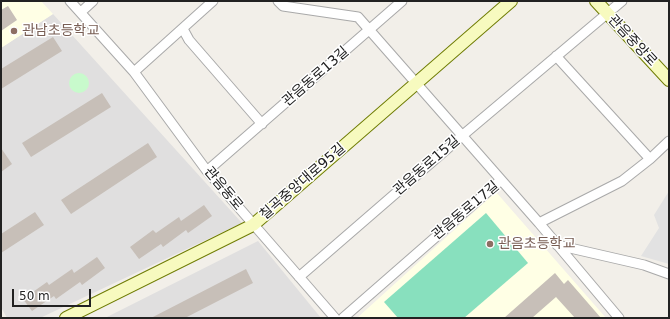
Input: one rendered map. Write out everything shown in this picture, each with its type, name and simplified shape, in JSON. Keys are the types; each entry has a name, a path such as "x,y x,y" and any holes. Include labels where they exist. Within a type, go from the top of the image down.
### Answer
{"main road":[{"name":"칠곡중앙대로95길","path":"66,318 253,225 511,1"},
{"name":"관음중앙로","path":"596,1 669,80"}],"street":[{"name":"관음동로","path":"70,1 134,72 207,171 335,318"},
{"path":"80,12 93,1"},
{"path":"134,72 213,1"},
{"name":"관음동로13길","path":"207,171 402,1"},
{"name":"관음동로15길","path":"299,277 462,135 622,1"},
{"path":"280,4 358,17 501,180"},
{"path":"183,29 189,40 262,124"},
{"path":"556,56 650,159"},
{"path":"539,223 622,181 650,159 669,141"},
{"name":"관음동로17길","path":"343,318 501,180 619,318"},
{"path":"557,244 644,265 669,274"}],"shaded area":[{"name":"관남초등학교","path":"1,1 41,1 53,14 1,48"},
{"path":"53,14 242,223 40,318 7,318 1,307 1,48"},
{"path":"669,191 669,264 641,256 659,228 654,215"},
{"name":"관음초등학교","path":"496,192 606,318 357,318"},
{"path":"258,241 321,318 105,318"}],"green space":[{"path":"75,73 83,73 89,79 89,87 83,93 75,93 69,87 69,79"},
{"path":"486,213 528,263 464,318 398,318 384,302"}],"building":[{"path":"8,6 17,20 1,31 1,10"},
{"path":"53,37 62,51 1,89 1,69"},
{"path":"102,93 111,107 31,157 22,143"},
{"path":"148,143 157,157 71,214 61,200"},
{"path":"1,148 12,164 1,172"},
{"path":"204,205 212,216 188,233 186,230 163,247 161,244 139,259 130,247 153,230 156,233 179,217 181,221"},
{"path":"35,212 44,225 1,253 1,234"},
{"path":"97,257 105,268 82,285 80,282 56,299 54,296 32,311 23,299 47,282 49,285 72,269 74,273"},
{"path":"246,269 253,283 185,318 151,318"},
{"path":"555,273 564,284 568,280 601,318 575,318 556,297 532,318 504,318"}],"place":[{"name":"관남초등학교","path":"14,31"},
{"name":"관음초등학교","path":"490,244"}]}
